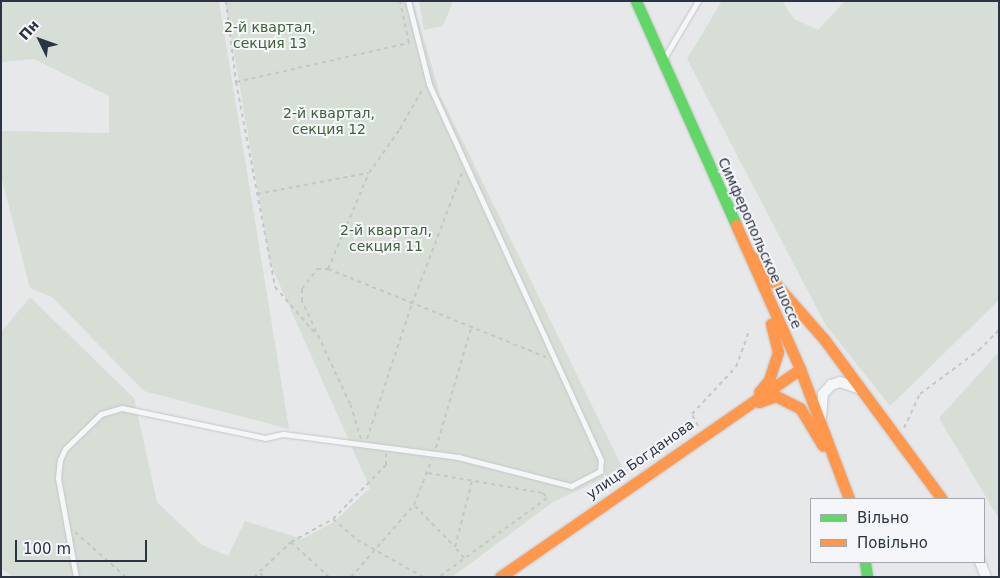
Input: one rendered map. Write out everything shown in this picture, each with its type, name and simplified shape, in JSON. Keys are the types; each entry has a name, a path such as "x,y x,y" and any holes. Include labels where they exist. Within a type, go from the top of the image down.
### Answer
{"main road":[{"name":"Симферопольское шоссе","path":"636,1 821,418 849,498"},
{"path":"745,249 824,338 857,388 941,498"},
{"path":"734,414 769,380 776,363 776,340 758,277"},
{"name":"улица Богданова","path":"500,577 800,369"},
{"path":"734,414 764,399 776,396 788,400 809,419 840,473"},
{"path":"864,563 867,577"}],"street":[{"path":"821,418 823,394 831,385 840,382 857,388"},
{"path":"980,563 986,577"}],"lane":[{"path":"76,577 58,478 65,449 102,414 122,408 265,438 283,434 364,444 384,449 458,457 571,486 600,471 601,460 428,80 408,1"},
{"path":"662,60 698,1"}],"path":[{"path":"226,1 236,82 275,287 317,336"},
{"path":"236,82 409,43 400,1"},
{"path":"328,269 369,173 400,129 428,80"},
{"path":"364,444 412,304 466,164"},
{"path":"257,194 369,173"},
{"path":"364,444 350,404 317,336 300,295 317,269 328,269 556,361"},
{"path":"351,577 374,548 414,505 428,473 471,328"},
{"path":"898,443 920,394 979,350 999,330"},
{"path":"696,421 692,414 736,367 749,331"},
{"path":"254,577 291,542 333,519 386,466 384,449"},
{"path":"428,473 543,493 547,498 439,577"},
{"path":"455,547 472,481"},
{"path":"414,505 464,558"},
{"path":"333,519 358,540 423,577"},
{"path":"68,526 126,577"},
{"path":"291,542 329,577"},
{"path":"260,573 264,577"}],"green space":[{"path":"1,1 219,1 289,429 144,391 52,297 30,288 1,176 1,131 109,133 109,96 34,59 1,62"},
{"path":"225,1 413,1 440,95 623,469 553,502 452,577 14,577 1,568 1,332 30,297 134,398 157,502 202,545 228,556 245,521 302,539 334,522 370,488 270,263"},
{"path":"419,1 453,1 443,26 424,30"},
{"path":"722,1 782,1 794,19 818,30 845,1 999,1 999,300 890,406 825,324 687,59"},
{"path":"999,352 999,519 939,418"}],"traffic: fast":[{"path":"636,1 736,225"},
{"path":"865,563 867,577"}],"traffic: slow":[{"path":"736,225 800,369 849,498"},
{"path":"751,256 824,339 941,498"},
{"path":"759,392 769,380 778,352 771,324"},
{"path":"500,577 800,369"},
{"path":"759,402 776,396 800,408 823,446"}],"park label":[{"name":"2-й квартал, секция 13","path":"270,36"},
{"name":"2-й квартал, секция 12","path":"329,122"},
{"name":"2-й квартал, секция 11","path":"386,238"}]}
